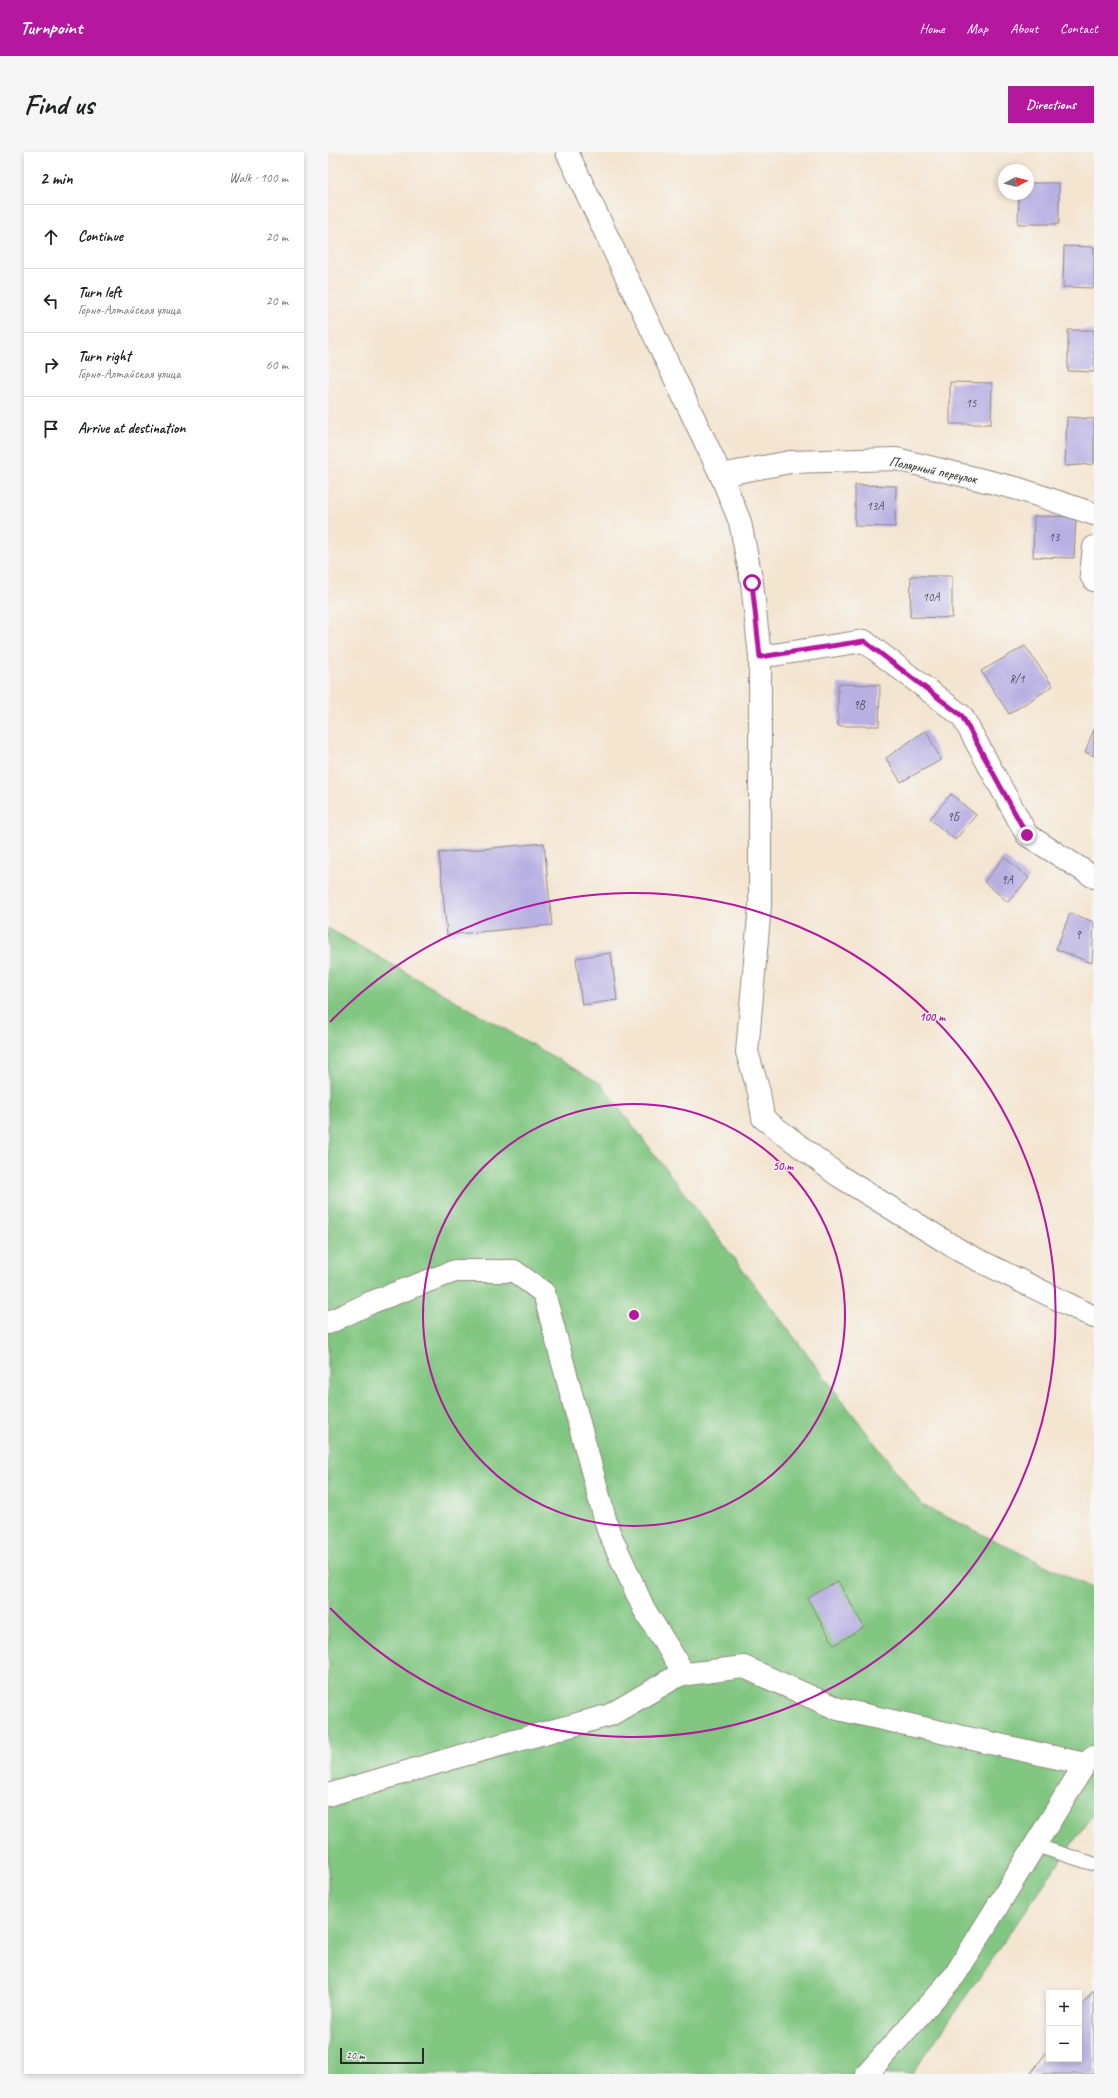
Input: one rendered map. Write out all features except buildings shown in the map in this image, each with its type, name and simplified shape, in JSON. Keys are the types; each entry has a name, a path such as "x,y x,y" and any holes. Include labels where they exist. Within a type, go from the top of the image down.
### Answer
{"street":[{"path":"568,152 721,475 740,522 752,583 760,657 760,905 747,1052 759,1092 763,1118 838,1176 964,1253 1094,1317"},
{"name":"Полярный переулок","path":"721,475 790,462 896,459 1019,489 1094,514"},
{"path":"1094,546 1091,575 1094,580"},
{"path":"760,657 864,641 962,716 1027,835 1094,877"},
{"path":"328,1324 372,1302 455,1271 514,1271 544,1293 608,1530 644,1609 679,1664 679,1675"},
{"path":"328,1795 610,1715 679,1675 744,1667 838,1709 1089,1760 1034,1844 955,1975 867,2074"}],"lane":[{"path":"1034,1844 1094,1864"}],"green space":[{"path":"328,928 601,1084 922,1505 1094,1589 1094,1812 912,2074 328,2074"}],"route":[{"path":"752,583 760,657 864,641 962,716 1027,835"}]}
